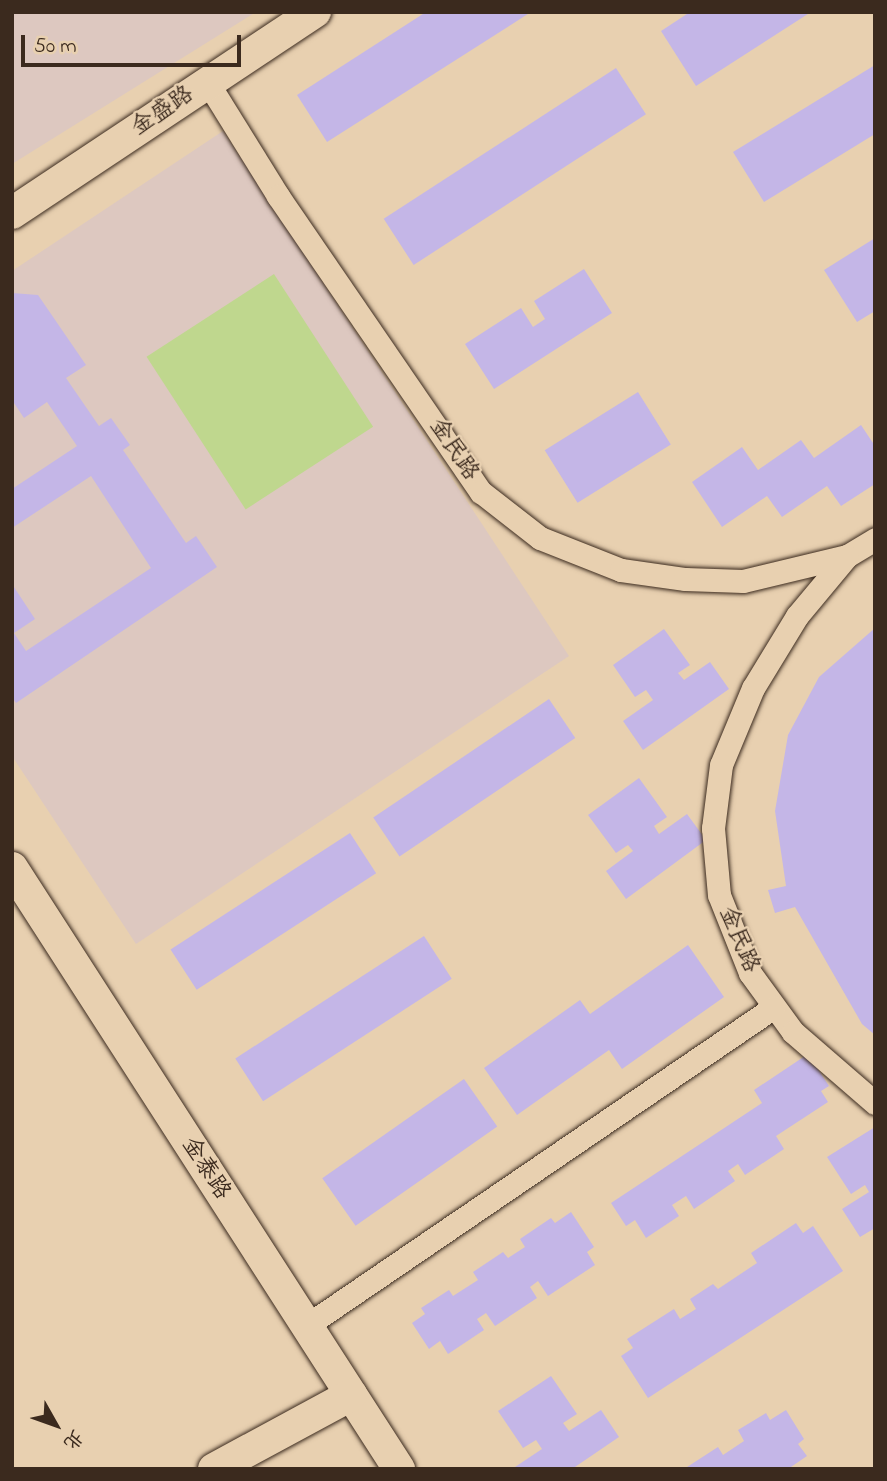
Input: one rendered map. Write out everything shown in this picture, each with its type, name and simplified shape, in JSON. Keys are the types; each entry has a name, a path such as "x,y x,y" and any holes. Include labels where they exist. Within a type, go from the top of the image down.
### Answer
{"street":[{"name":"金盛路","path":"12,213 314,12"},
{"name":"金民路","path":"208,83 278,196 481,492 540,538 621,570 685,579 743,581 848,556"},
{"name":"金民路","path":"875,539 848,556 797,616 752,688 722,765 713,828 719,895 750,973 793,1032 875,1103"},
{"name":"金泰路","path":"12,868 399,1469"},
{"path":"306,1326 774,1007"},
{"path":"214,1469 351,1395"}],"shaded area":[{"path":"12,12 256,12 12,164"},
{"path":"223,131 569,656 136,944 12,756 12,271"}],"green space":[{"path":"274,274 373,427 246,509 147,357"}],"building":[{"path":"426,12 531,12 327,142 297,95"},
{"path":"690,12 811,12 696,86 661,31"},
{"path":"875,65 875,134 764,202 733,152"},
{"path":"616,68 646,114 414,265 384,219"},
{"path":"875,238 875,311 857,322 824,270"},
{"path":"584,269 612,313 494,389 465,344 521,308 533,327 545,319 534,301"},
{"path":"12,293 38,295 86,365 66,378 99,426 111,418 130,445 123,450 186,543 196,536 217,567 16,703 12,697 12,584 35,619 14,633 26,651 151,568 91,476 12,528 12,489 77,446 47,402 24,418 12,400"},
{"path":"638,392 671,445 578,503 545,450"},
{"path":"861,425 875,446 875,484 841,506 827,486 782,517 767,496 722,527 692,482 742,447 758,470 801,440 814,458"},
{"path":"875,628 875,1035 862,1024 795,907 775,913 768,890 786,886 775,811 788,735 819,677"},
{"path":"664,629 690,665 678,673 684,680 710,662 729,689 643,750 623,721 653,700 646,690 635,697 613,665"},
{"path":"549,699 575,738 400,857 373,818"},
{"path":"639,778 667,817 654,826 659,834 687,814 706,840 626,899 606,871 633,851 628,845 616,853 588,815"},
{"path":"350,833 376,873 197,990 171,950"},
{"path":"424,936 452,979 263,1101 235,1059"},
{"path":"688,945 724,997 622,1069 609,1050 517,1115 484,1068 580,1000 590,1014"},
{"path":"808,1054 829,1086 821,1091 828,1102 776,1136 784,1149 745,1175 738,1164 728,1171 735,1181 694,1209 686,1196 672,1205 679,1216 646,1238 635,1220 626,1226 611,1203 762,1103 754,1090"},
{"path":"464,1079 497,1127 356,1226 322,1178"},
{"path":"875,1127 875,1228 860,1237 842,1209 869,1192 865,1185 851,1194 827,1157"},
{"path":"571,1212 594,1247 587,1252 595,1265 548,1296 538,1281 530,1287 537,1298 495,1326 486,1313 477,1319 484,1330 448,1354 440,1341 429,1349 412,1323 425,1314 421,1308 449,1290 453,1296 478,1280 473,1272 503,1252 508,1258 525,1247 520,1239 551,1218 555,1223"},
{"path":"796,1223 803,1233 813,1226 843,1271 648,1398 621,1356 633,1348 627,1339 674,1309 680,1319 696,1309 690,1299 713,1284 718,1289 757,1263 751,1253"},
{"path":"551,1376 577,1414 563,1423 569,1431 601,1410 619,1437 572,1469 512,1469 542,1449 536,1440 523,1448 498,1411"},
{"path":"786,1410 804,1439 798,1444 807,1456 788,1469 687,1467 718,1447 723,1455 744,1441 738,1430 766,1413 770,1420"}]}
